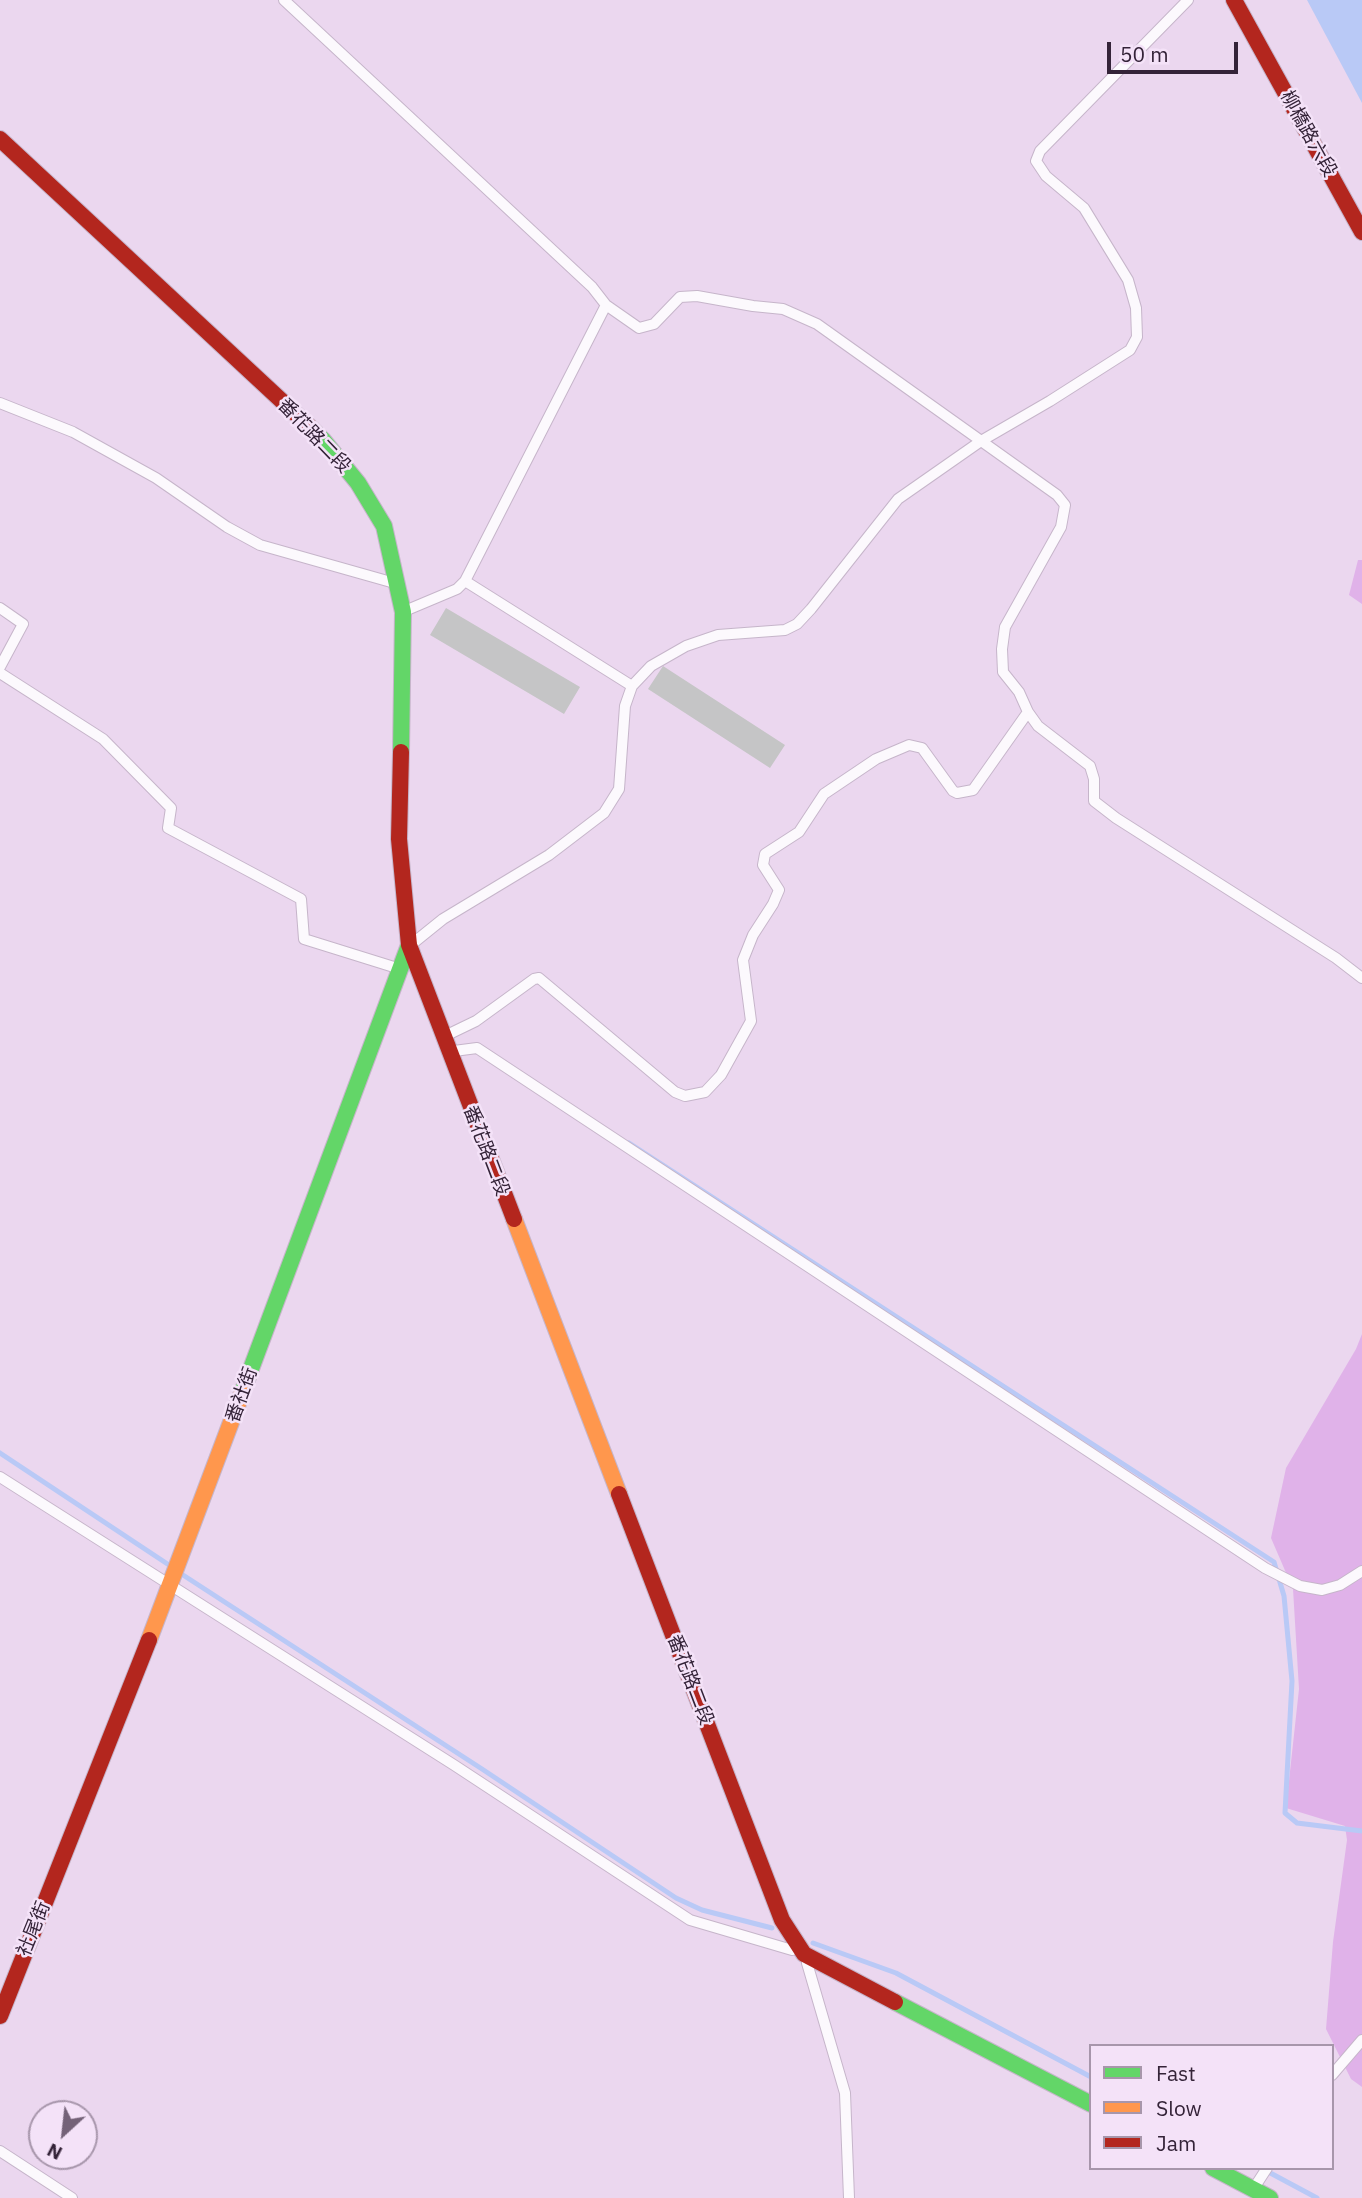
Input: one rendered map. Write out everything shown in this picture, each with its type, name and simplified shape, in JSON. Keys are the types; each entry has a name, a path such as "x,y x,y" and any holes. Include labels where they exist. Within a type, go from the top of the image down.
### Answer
{"main road":[{"name":"柳橋路六段","path":"1234,0 1362,232"},
{"name":"番花路二段","path":"0,139 323,440 358,482 384,526 403,612 399,839 409,945 782,1920 804,1954 1089,2103"},
{"name":"番社街","path":"69,1843 175,1576 409,945"},
{"name":"社尾街","path":"0,2016 69,1843"},
{"path":"1216,2170 1250,2194 1270,2198"}],"lane":[{"path":"284,0 592,287 606,305 639,328 654,324 680,297 697,296 783,309 817,324 1057,495 1065,505 1061,527 1005,627 1002,649 1003,672 1019,692 1028,712 1038,726 1090,766 1094,779 1094,801 1116,818 1336,958 1362,978"},
{"path":"409,945 443,919 549,855 604,813 619,789 625,706 632,686 652,666 686,646 718,635 785,630 797,624 898,499 981,441 1130,350 1137,337 1136,307 1128,280 1084,208 1046,176 1037,160 1040,151 1188,0"},
{"path":"403,612 457,589 465,581 606,305"},
{"path":"0,403 85,439 156,478 227,527 260,545 395,583"},
{"path":"465,581 632,686"},
{"path":"0,608 23,624 0,667"},
{"path":"0,673 103,739 171,808 168,828 301,899 304,939 401,970"},
{"path":"446,1044 539,978 675,1092 684,1096 705,1092 721,1074 751,1021 743,960 753,935 779,890 763,865 765,854 799,832 824,794 876,759 909,745 922,748 927,753 953,791 957,793 973,790 1028,712"},
{"path":"446,1044 477,1048 1271,1571 1300,1586 1322,1590 1340,1585 1362,1571"},
{"path":"0,1476 175,1576 454,1765 691,1920 804,1954 845,2093 849,2198"},
{"path":"1334,2073 1362,2040"},
{"path":"0,2151 72,2198"},
{"path":"1250,2194 1266,2170"}],"shaded area":[{"path":"1358,560 1362,560 1362,604 1349,595"},
{"path":"1362,1334 1362,2087 1351,2079 1326,2029 1333,1942 1347,1840 1345,1826 1286,1808 1299,1689 1293,1589 1271,1538 1286,1468 1356,1349"}],"water":[{"path":"1307,0 1362,0 1362,103"}],"building":[{"path":"446,608 580,687 564,714 430,635"},
{"path":"663,666 785,745 770,768 648,689"}],"waterway":[{"path":"629,1143 1274,1562 1284,1596 1292,1681 1285,1813 1297,1823 1362,1831"},
{"path":"0,1453 169,1565"},
{"path":"183,1575 676,1898 702,1910 772,1928"},
{"path":"813,1943 896,1973 1089,2076"},
{"path":"1265,2170 1317,2198"}],"traffic: fast":[{"path":"312,429 358,483 384,526 403,612 401,752"},
{"path":"242,1393 409,945"},
{"path":"895,2002 1089,2103"},
{"path":"1217,2170 1270,2198"}],"traffic: slow":[{"path":"514,1219 619,1494"},
{"path":"149,1640 242,1393"}],"traffic: jam":[{"path":"1234,0 1362,232"},
{"path":"0,139 312,429"},
{"path":"401,752 399,839 409,945 514,1219"},
{"path":"619,1494 782,1920 804,1954 895,2002"},
{"path":"0,2016 149,1640"}]}
